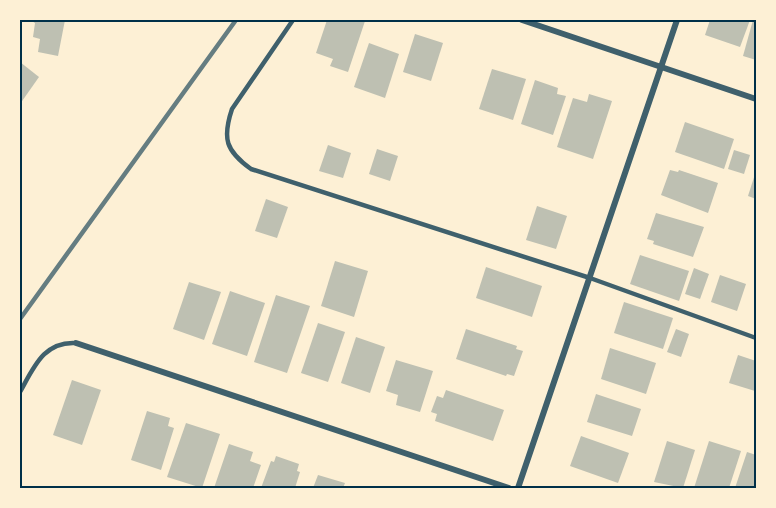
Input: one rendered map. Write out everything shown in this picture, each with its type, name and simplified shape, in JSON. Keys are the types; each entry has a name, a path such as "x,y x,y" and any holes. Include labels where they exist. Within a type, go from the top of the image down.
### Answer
{"street":[{"path":"522,20 756,99"},
{"path":"518,489 677,20"},
{"path":"76,343 508,489"}],"lane":[{"path":"293,20 232,110 227,125 227,139 233,156 251,169 590,278 756,338"},
{"path":"20,393 47,350 60,342 76,343"}],"building":[{"path":"30,20 65,20 58,56 38,52 40,39 33,37 35,23"},
{"path":"327,20 365,21 348,72 330,66 333,59 316,53"},
{"path":"710,20 750,20 740,47 705,35"},
{"path":"753,20 756,20 756,60 743,56"},
{"path":"415,34 443,43 431,81 403,72"},
{"path":"369,43 399,54 385,98 354,87"},
{"path":"20,62 39,77 20,104"},
{"path":"492,69 526,79 513,120 479,109"},
{"path":"535,80 558,88 557,94 566,96 553,135 521,124"},
{"path":"589,94 612,101 593,159 557,147 573,98 587,102"},
{"path":"685,122 734,139 724,169 675,152"},
{"path":"328,145 351,153 343,178 319,171"},
{"path":"377,149 398,156 390,181 369,174"},
{"path":"734,150 750,155 744,174 728,169"},
{"path":"670,170 678,172 679,170 718,183 708,213 661,195"},
{"path":"756,171 756,199 748,196"},
{"path":"266,199 288,207 277,238 255,231"},
{"path":"537,206 567,216 556,249 526,240"},
{"path":"656,213 704,227 693,257 653,244 654,241 647,239"},
{"path":"640,255 689,271 679,301 630,284"},
{"path":"335,261 368,271 354,317 321,306"},
{"path":"486,267 542,286 532,317 476,298"},
{"path":"694,268 709,274 700,299 685,294"},
{"path":"720,275 746,284 737,311 711,302"},
{"path":"189,282 221,292 204,340 173,329"},
{"path":"230,291 265,303 247,356 212,344"},
{"path":"276,295 310,306 287,373 254,362"},
{"path":"624,302 673,318 663,349 614,333"},
{"path":"318,323 345,332 328,382 301,373"},
{"path":"466,329 517,346 516,349 523,351 514,376 507,374 506,376 456,359"},
{"path":"676,329 689,334 681,357 667,352"},
{"path":"356,337 385,347 370,393 341,383"},
{"path":"610,348 656,363 646,394 601,379"},
{"path":"738,355 756,361 755,391 729,383"},
{"path":"396,360 433,371 420,412 396,405 398,395 386,391"},
{"path":"72,380 101,390 82,445 53,435"},
{"path":"446,390 504,410 493,441 435,421 437,414 431,412 437,396 443,398"},
{"path":"596,394 641,409 632,436 587,422"},
{"path":"147,411 170,418 168,426 174,428 161,470 131,460"},
{"path":"186,423 220,434 202,488 167,477"},
{"path":"581,436 629,453 618,483 570,466"},
{"path":"667,441 695,450 683,488 654,482"},
{"path":"709,441 741,451 729,488 694,488"},
{"path":"229,444 253,452 250,461 261,465 253,488 214,488"},
{"path":"747,452 756,455 756,488 735,488"},
{"path":"276,456 299,464 297,471 300,472 295,488 261,488 271,461 274,462"},
{"path":"318,475 345,483 343,488 313,488"}],"railway":[{"path":"20,319 236,20"}]}
